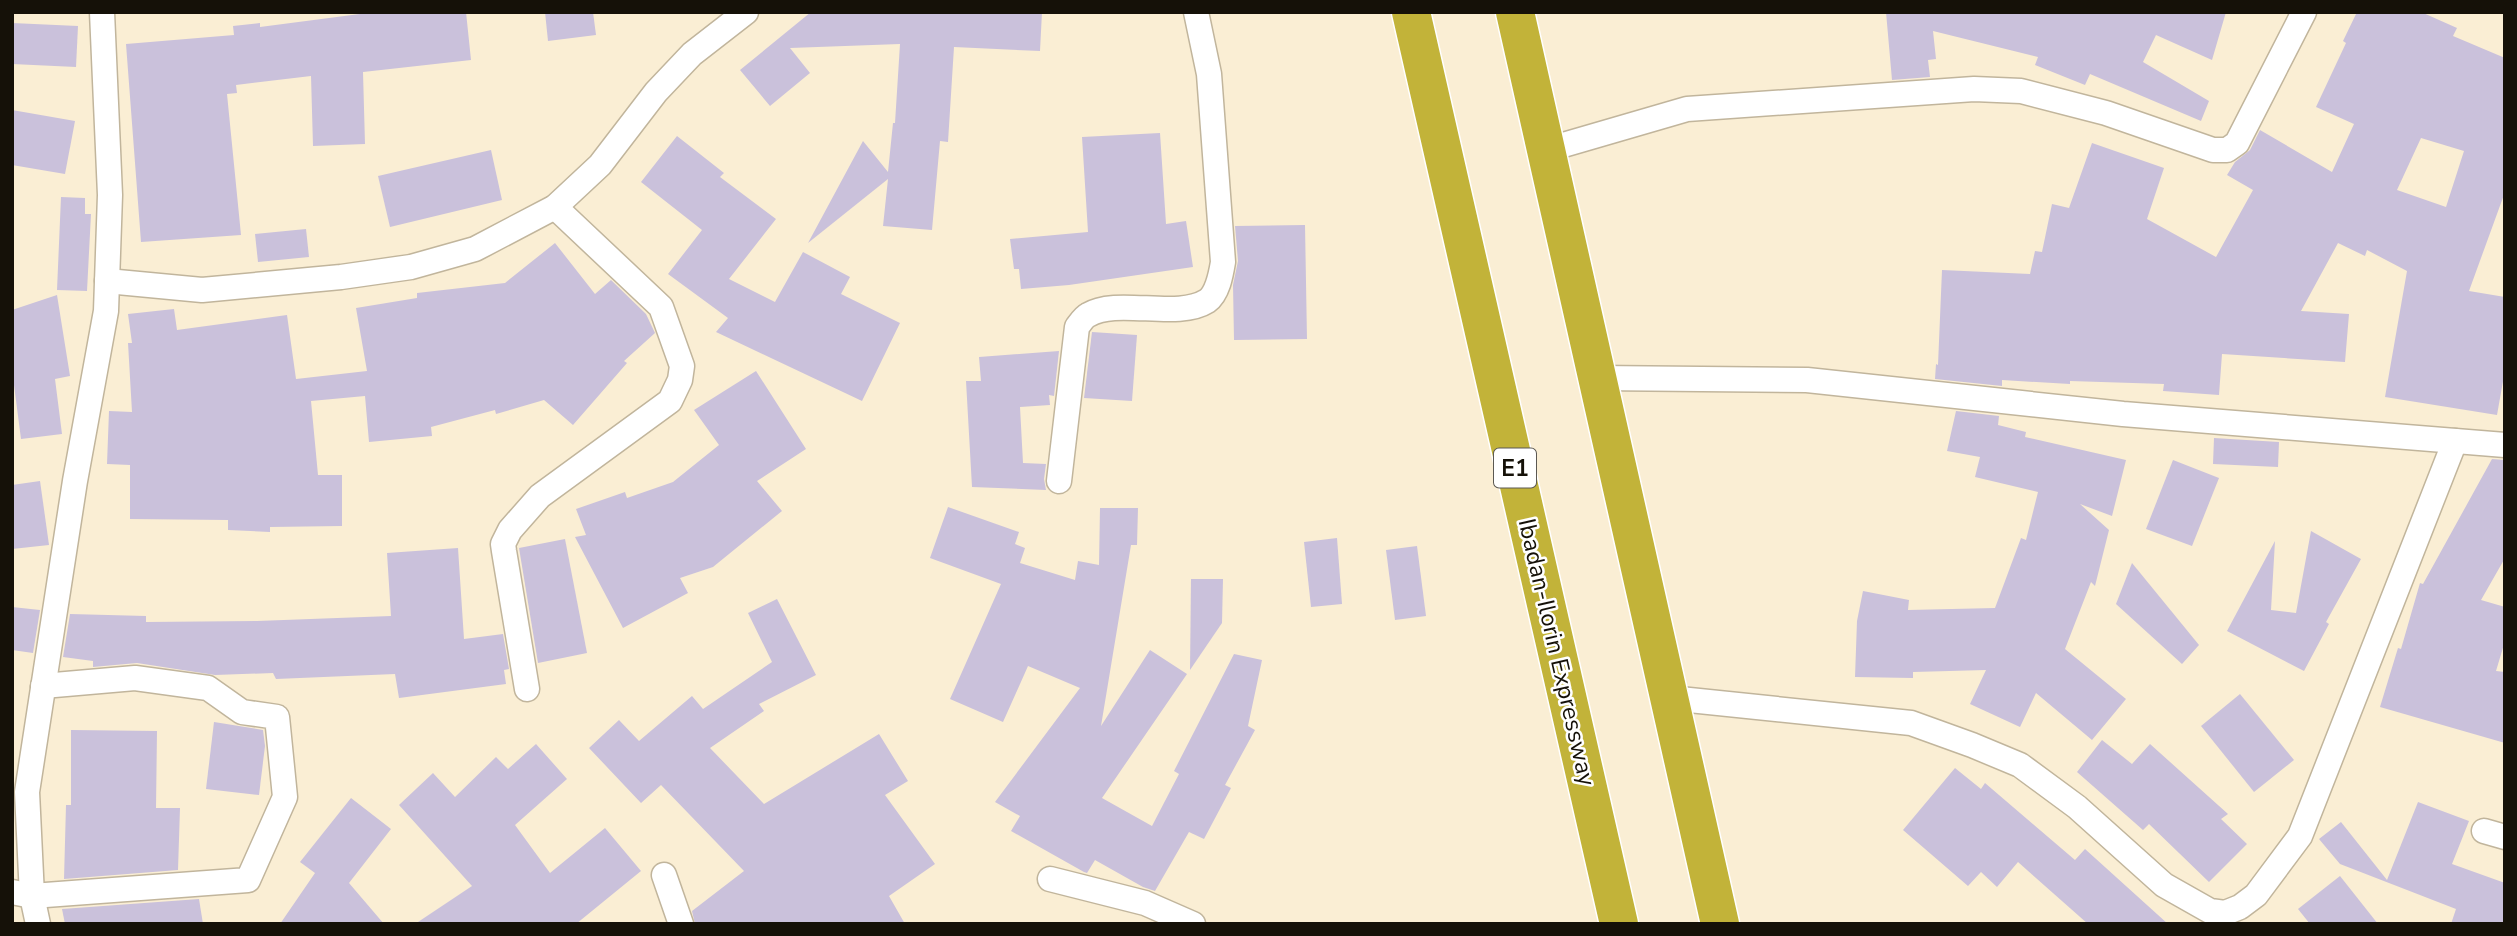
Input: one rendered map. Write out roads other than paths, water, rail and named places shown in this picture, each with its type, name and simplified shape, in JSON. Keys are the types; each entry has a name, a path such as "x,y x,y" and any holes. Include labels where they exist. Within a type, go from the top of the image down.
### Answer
{"highway":[{"name":"Ibadan-Ilorin Expressway","path":"1411,12 1619,924"},
{"path":"1516,12 1720,924"}],"street":[{"path":"37,924 22,894 27,792 75,481 106,311 110,195 102,12"},
{"path":"107,281 202,290 341,277 411,267 475,249 555,207 600,165 665,83 692,54 746,12"},
{"path":"1059,481 1077,327 1086,315 1102,310 1189,307 1208,300 1219,282 1223,262 1209,74 1196,12"},
{"path":"1546,150 1687,110 1974,89 2021,91 2106,113 2213,150 2227,150 2237,143 2304,12"},
{"path":"527,689 504,551 505,539 540,496 670,401 680,380 682,366 661,307 555,207"},
{"path":"1597,378 1807,380 2123,414 2505,445"},
{"path":"1670,698 1911,723 1972,745 2020,765 2077,807 2164,885 2210,911 2225,913 2240,907 2256,895 2300,836 2455,441"},
{"path":"22,894 248,880 285,797 278,718 242,712 208,688 147,679 43,686"},
{"path":"664,875 681,924"},
{"path":"1050,879 1144,903 1193,924"}]}
